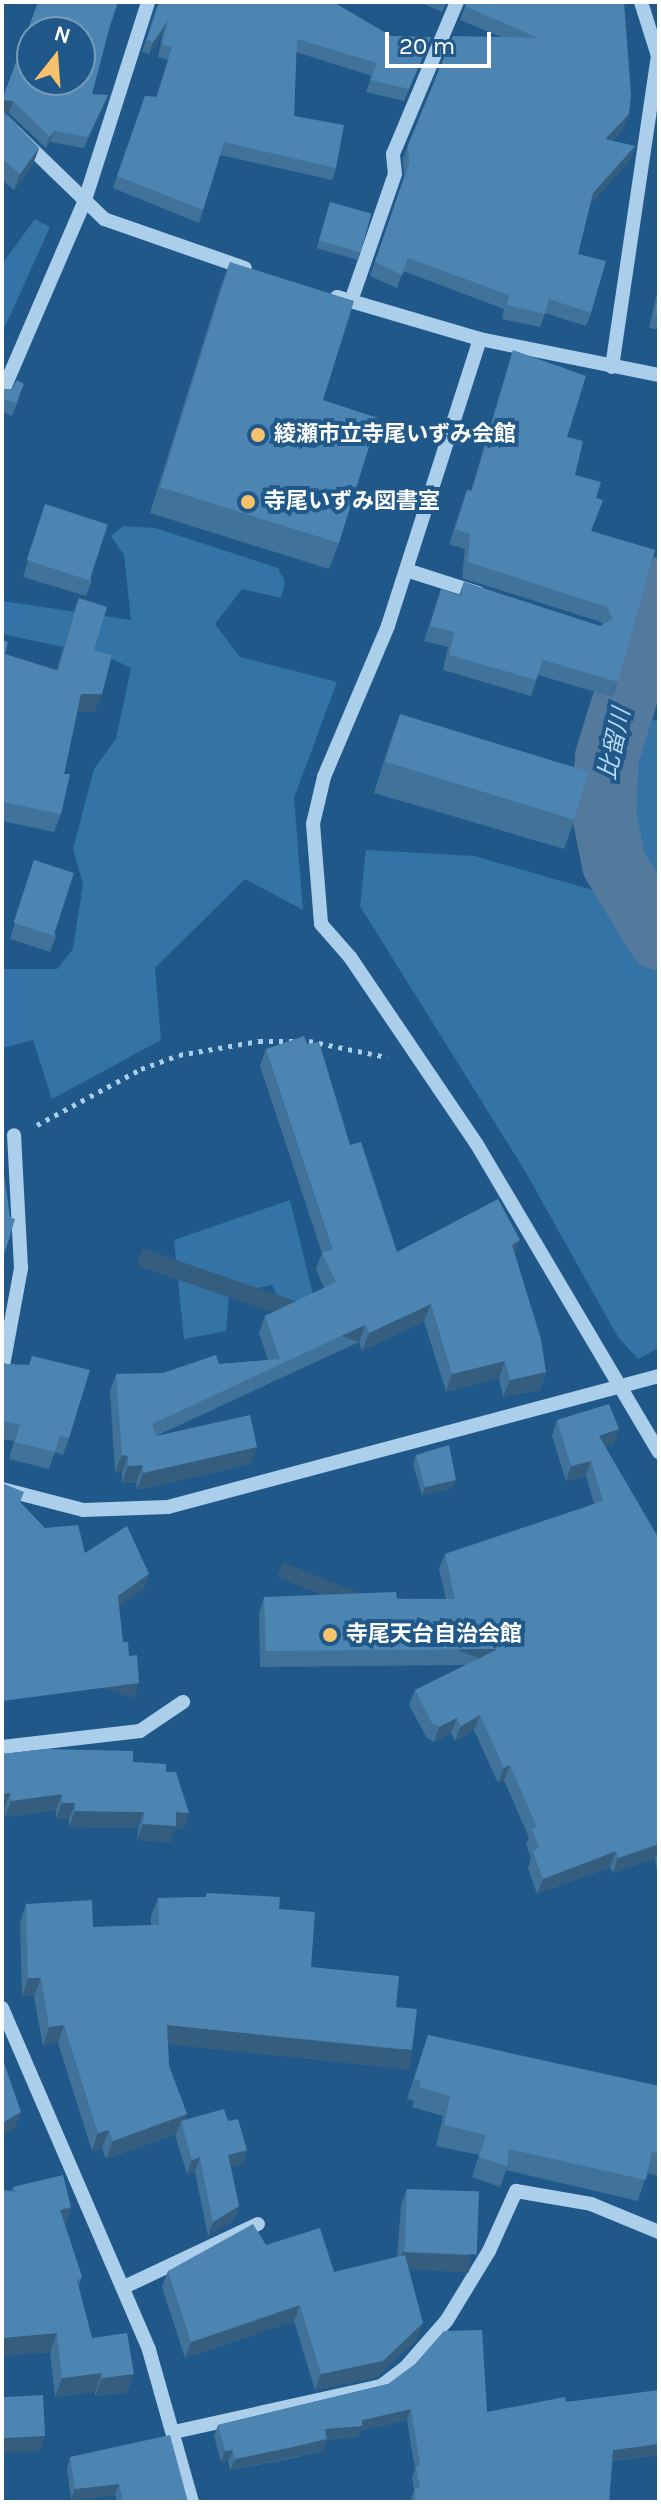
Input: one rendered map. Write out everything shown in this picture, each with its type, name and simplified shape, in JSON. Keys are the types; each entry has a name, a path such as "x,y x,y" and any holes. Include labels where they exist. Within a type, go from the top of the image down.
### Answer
{"street":[{"path":"2,393 84,203 148,2"},
{"path":"351,301 395,174 393,154 457,2"},
{"path":"612,367 658,56 641,2"},
{"path":"2,120 84,203 104,219 266,275"},
{"path":"323,293 480,339 659,375"},
{"path":"480,339 406,570 324,777 313,824 321,924 350,957 423,1066 621,1383 659,1452"},
{"path":"406,570 495,599"},
{"path":"2,1371 21,1268 14,1135"},
{"path":"2,1489 83,1510 168,1507 621,1383 659,1376"},
{"path":"2,1747 140,1731 183,1702"},
{"path":"2,2008 6,2036 124,2287 174,2432 192,2502"},
{"path":"174,2432 381,2386 405,2368 454,2310 516,2191 591,2204 659,2232"},
{"path":"124,2287 258,2224"}],"path":[{"path":"14,1135 141,1069 179,1055 259,1041 309,1041 423,1066"}],"shaded area":[{"path":"35,219 50,227 2,333 2,264"},
{"path":"123,526 155,528 278,568 285,582 281,598 242,589 215,624 240,657 337,682 294,798 303,910 245,879 155,968 161,1040 52,1099 33,1040 2,1048 2,969 57,969 73,949 83,884 73,849 94,769 116,739 131,668 106,656 2,634 2,601 131,620 124,555 111,536"},
{"path":"627,714 659,721 659,910 623,865 611,816 613,758"},
{"path":"366,850 474,856 603,893 659,954 659,1348 638,1359 618,1337 525,1171 360,906"},
{"path":"290,1200 314,1299 281,1305 272,1285 229,1294 226,1331 184,1339 174,1240"}],"building":[{"path":"38,2 118,2 96,79 96,16 33,16"},
{"path":"159,2 333,2 391,36 431,37 409,89 370,80 377,63 297,39 294,116 344,125 336,168 224,142 203,210 117,176 145,96 157,97 172,47 162,44 168,21 153,42 147,40"},
{"path":"467,2 624,2 631,95 629,114 605,139 635,146 593,193 578,254 606,261 591,313 549,299 545,314 507,305 509,295 408,258 402,275 375,262 409,164 408,145 453,36 538,38 465,6"},
{"path":"16,62 16,96 108,95 88,137 54,131 50,137 13,101 2,100"},
{"path":"2,111 39,148 20,174 2,159"},
{"path":"330,202 371,214 360,252 319,240"},
{"name":"綾瀬市立寺尾いずみ会館","path":"230,262 354,301 323,400 378,418 339,543 160,487"},
{"path":"659,292 659,314 655,314"},
{"path":"513,350 586,376 567,437 583,441 575,475 601,482 596,498 603,500 591,531 655,550 618,682 543,660 536,680 449,655 454,632 430,626 441,589 461,596 464,582 600,626 613,619 607,607 468,562 470,534 455,529 467,490 472,491"},
{"path":"17,380 24,384 16,403 2,398 2,389 12,389"},
{"path":"45,504 108,524 90,581 27,560"},
{"path":"79,598 107,607 94,650 112,655 102,694 81,694 64,774 70,774 61,814 2,802 2,640 8,642 5,654 58,671"},
{"path":"400,714 588,772 574,819 385,762"},
{"path":"34,860 74,873 54,936 14,923"},
{"path":"304,1036 307,1044 319,1042 350,1145 361,1142 397,1252 498,1199 520,1240 512,1245 541,1339 546,1372 510,1380 505,1361 452,1374 431,1304 369,1333 365,1325 152,1424 156,1436 250,1415 257,1447 143,1473 143,1465 128,1466 128,1456 122,1455 116,1374 163,1373 216,1355 219,1364 280,1359 265,1316 336,1282 322,1252 333,1250 266,1049"},
{"path":"2,1161 10,1217 15,1219 6,1249 2,1248"},
{"path":"32,1356 90,1370 69,1438 60,1435 55,1452 15,1442 20,1424 2,1421 2,1362 29,1365"},
{"path":"609,1404 619,1429 599,1436 659,1539 659,1844 618,1858 616,1851 543,1879 533,1852 539,1847 532,1829 537,1827 510,1765 504,1768 480,1715 461,1726 457,1718 439,1727 432,1723 415,1690 498,1649 266,1651 264,1597 396,1592 397,1599 455,1599 445,1554 603,1501 591,1461 571,1466 557,1420"},
{"path":"449,1445 456,1480 425,1487 416,1455"},
{"path":"2,1483 24,1492 20,1502 45,1528 78,1525 85,1553 127,1526 149,1574 118,1596 123,1642 128,1642 129,1656 137,1655 139,1683 2,1701"},
{"path":"45,1749 133,1751 133,1762 166,1764 166,1772 176,1772 189,1813 176,1812 176,1826 143,1824 144,1812 75,1811 75,1803 62,1803 62,1794 11,1801 10,1793 2,1794 2,1754"},
{"path":"207,1893 280,1897 279,1909 315,1912 311,1967 399,1976 396,2007 417,2009 412,2050 167,2025 169,2066 187,2114 113,2141 109,2130 98,2133 64,2025 49,2027 41,1978 28,1978 26,1904 92,1900 93,1927 159,1925 158,1898 206,1897"},
{"path":"428,2035 659,2086 659,2154 652,2152 646,2180 509,2149 507,2166 479,2157 486,2135 444,2125 450,2096 419,2087 421,2081 414,2079"},
{"path":"2,2057 21,2112 2,2123"},
{"path":"224,2109 228,2121 238,2119 247,2150 228,2155 239,2206 213,2222 200,2157 192,2160 181,2121"},
{"path":"63,2175 71,2207 60,2210 82,2277 77,2280 92,2338 127,2333 134,2374 102,2378 102,2373 62,2378 57,2333 2,2338 2,2190 15,2192 13,2187"},
{"path":"407,2189 479,2192 477,2254 405,2252"},
{"path":"253,2224 266,2245 320,2228 334,2272 405,2255 423,2323 383,2361 321,2374 300,2305 191,2342 168,2271"},
{"path":"482,2330 487,2412 565,2397 566,2402 659,2390 659,2444 613,2450 609,2502 416,2502 414,2489 420,2488 416,2466 420,2465 411,2409 362,2420 362,2426 325,2429 327,2439 293,2447 235,2459 233,2450 225,2451 218,2425 388,2384 415,2364 444,2331"},
{"path":"43,2395 45,2436 4,2438 2,2397"},
{"path":"170,2435 188,2502 123,2502 119,2484 75,2489 70,2457"}],"waterway":[{"name":"比留川","path":"659,589 607,757 604,814 614,864 659,938"}],"place":[{"name":"綾瀬市立寺尾いずみ会館","path":"258,435"},
{"name":"寺尾いずみ図書室","path":"248,502"},
{"name":"寺尾天台自治会館","path":"330,1635"}]}
